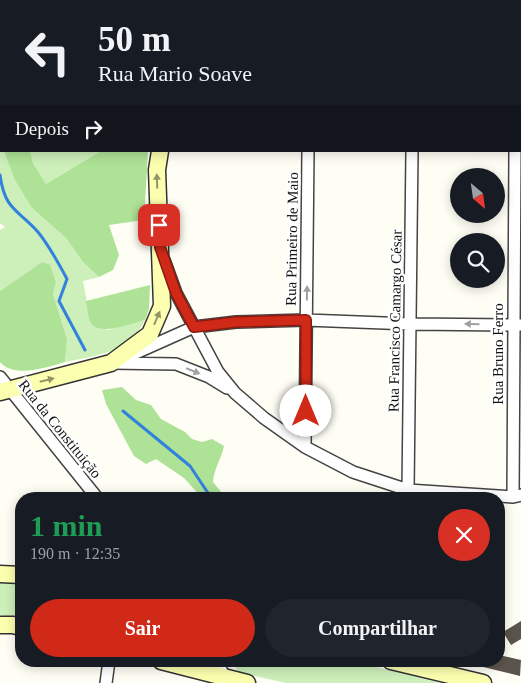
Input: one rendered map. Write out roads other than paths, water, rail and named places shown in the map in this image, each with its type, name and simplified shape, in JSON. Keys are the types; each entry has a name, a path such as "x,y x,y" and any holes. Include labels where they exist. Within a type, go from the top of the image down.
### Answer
{"main road":[{"path":"3,386 111,364 150,334 162,306 157,170 160,152"},
{"path":"0,574 15,575"},
{"path":"0,625 15,626"},
{"path":"184,667 236,681"},
{"path":"416,667 482,683"}],"street":[{"name":"Rua Primeiro de Maio","path":"305,447 308,152"},
{"name":"Rua Francisco Camargo César","path":"408,490 412,152"},
{"name":"Rua Bruno Ferro","path":"515,152 517,496"},
{"path":"160,247 176,293 218,372 235,393"},
{"path":"111,364 194,327 236,322 306,320 410,324 517,325"},
{"path":"111,364 176,364 209,377 235,393 264,418 305,447 353,472 408,490 444,492"},
{"name":"Rua da Constituição","path":"3,386 92,492"},
{"path":"106,683 107,667"},
{"path":"222,667 236,681"}],"waterway":[{"path":"0,175 2,187 9,203 38,232 54,255 67,279 59,301 85,350"},
{"path":"123,411 190,466 207,492"}]}
